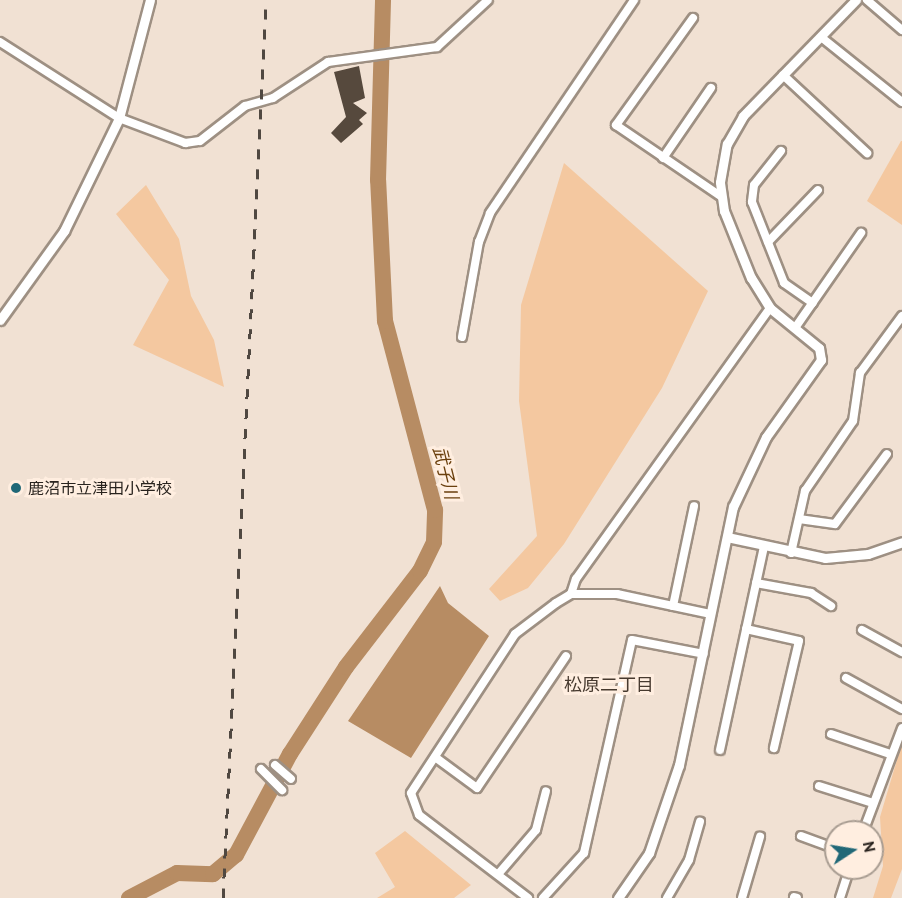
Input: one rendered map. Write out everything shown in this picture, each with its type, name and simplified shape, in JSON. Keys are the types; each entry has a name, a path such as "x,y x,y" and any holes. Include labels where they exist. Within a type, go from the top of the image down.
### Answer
{"street":[{"path":"0,42 119,118 185,143 200,141 245,106 273,98 314,68 355,58 405,54 445,42 488,0"},
{"path":"462,337 479,242 490,213 633,0"},
{"path":"618,898 649,853 664,818 704,654 710,614 727,537 747,473 821,360 819,348 770,308 751,279 722,197 727,144 743,116 856,0"},
{"path":"867,0 902,30"},
{"path":"0,320 64,231 119,118 148,1"},
{"path":"693,18 616,125 722,197"},
{"path":"821,37 902,102"},
{"path":"783,75 867,153"},
{"path":"663,158 711,88"},
{"path":"781,151 754,185 752,202 784,283 813,303"},
{"path":"768,242 818,190"},
{"path":"795,328 861,232"},
{"path":"571,594 576,579 770,308"},
{"path":"791,553 805,491 853,421 860,373 902,316"},
{"path":"799,519 835,524 887,454"},
{"path":"673,606 694,506"},
{"path":"727,537 791,553 825,558 868,554 902,542"},
{"path":"720,750 764,546"},
{"path":"756,583 811,593 831,606"},
{"path":"528,898 500,873 413,806 411,792 515,634 571,594 617,594 710,614"},
{"path":"746,629 799,641 774,748"},
{"path":"861,630 902,652"},
{"path":"543,898 584,853 632,640 704,654"},
{"path":"435,757 477,788 566,656"},
{"path":"846,678 902,709"},
{"path":"867,820 890,754 902,728"},
{"path":"831,734 890,754"},
{"path":"275,765 291,779"},
{"path":"261,769 282,790"},
{"path":"819,786 873,803"},
{"path":"500,873 536,830 546,791"},
{"path":"667,898 689,860 700,822"},
{"path":"742,898 760,837"},
{"path":"801,837 824,845"},
{"path":"840,898 846,880"}],"shaded area":[{"path":"902,141 902,225 867,201"},
{"path":"564,163 708,291 662,388 564,544 528,588 500,601 489,589 537,536 519,401 521,305"},
{"path":"146,185 179,239 191,296 214,340 224,387 133,345 169,280 116,214"},
{"path":"440,586 448,603 489,636 411,758 348,721"},
{"path":"902,743 902,869 891,898 873,898 879,880 884,880 884,820 880,820"},
{"path":"405,831 471,885 454,898 377,898 395,887 375,853"}],"building":[{"path":"359,66 365,98 353,103 367,113 359,120 363,124 341,143 331,133 346,117 334,72"}],"waterway":[{"name":"武子川","path":"129,898 177,873 213,874 236,855 290,754 346,667 420,571 434,542 435,510 385,321 378,180 383,0"}],"railway":[{"path":"223,898 266,0"}],"place":[{"name":"鹿沼市立津田小学校","path":"16,488"}],"district":[{"name":"松原二丁目","path":"609,685"}]}
